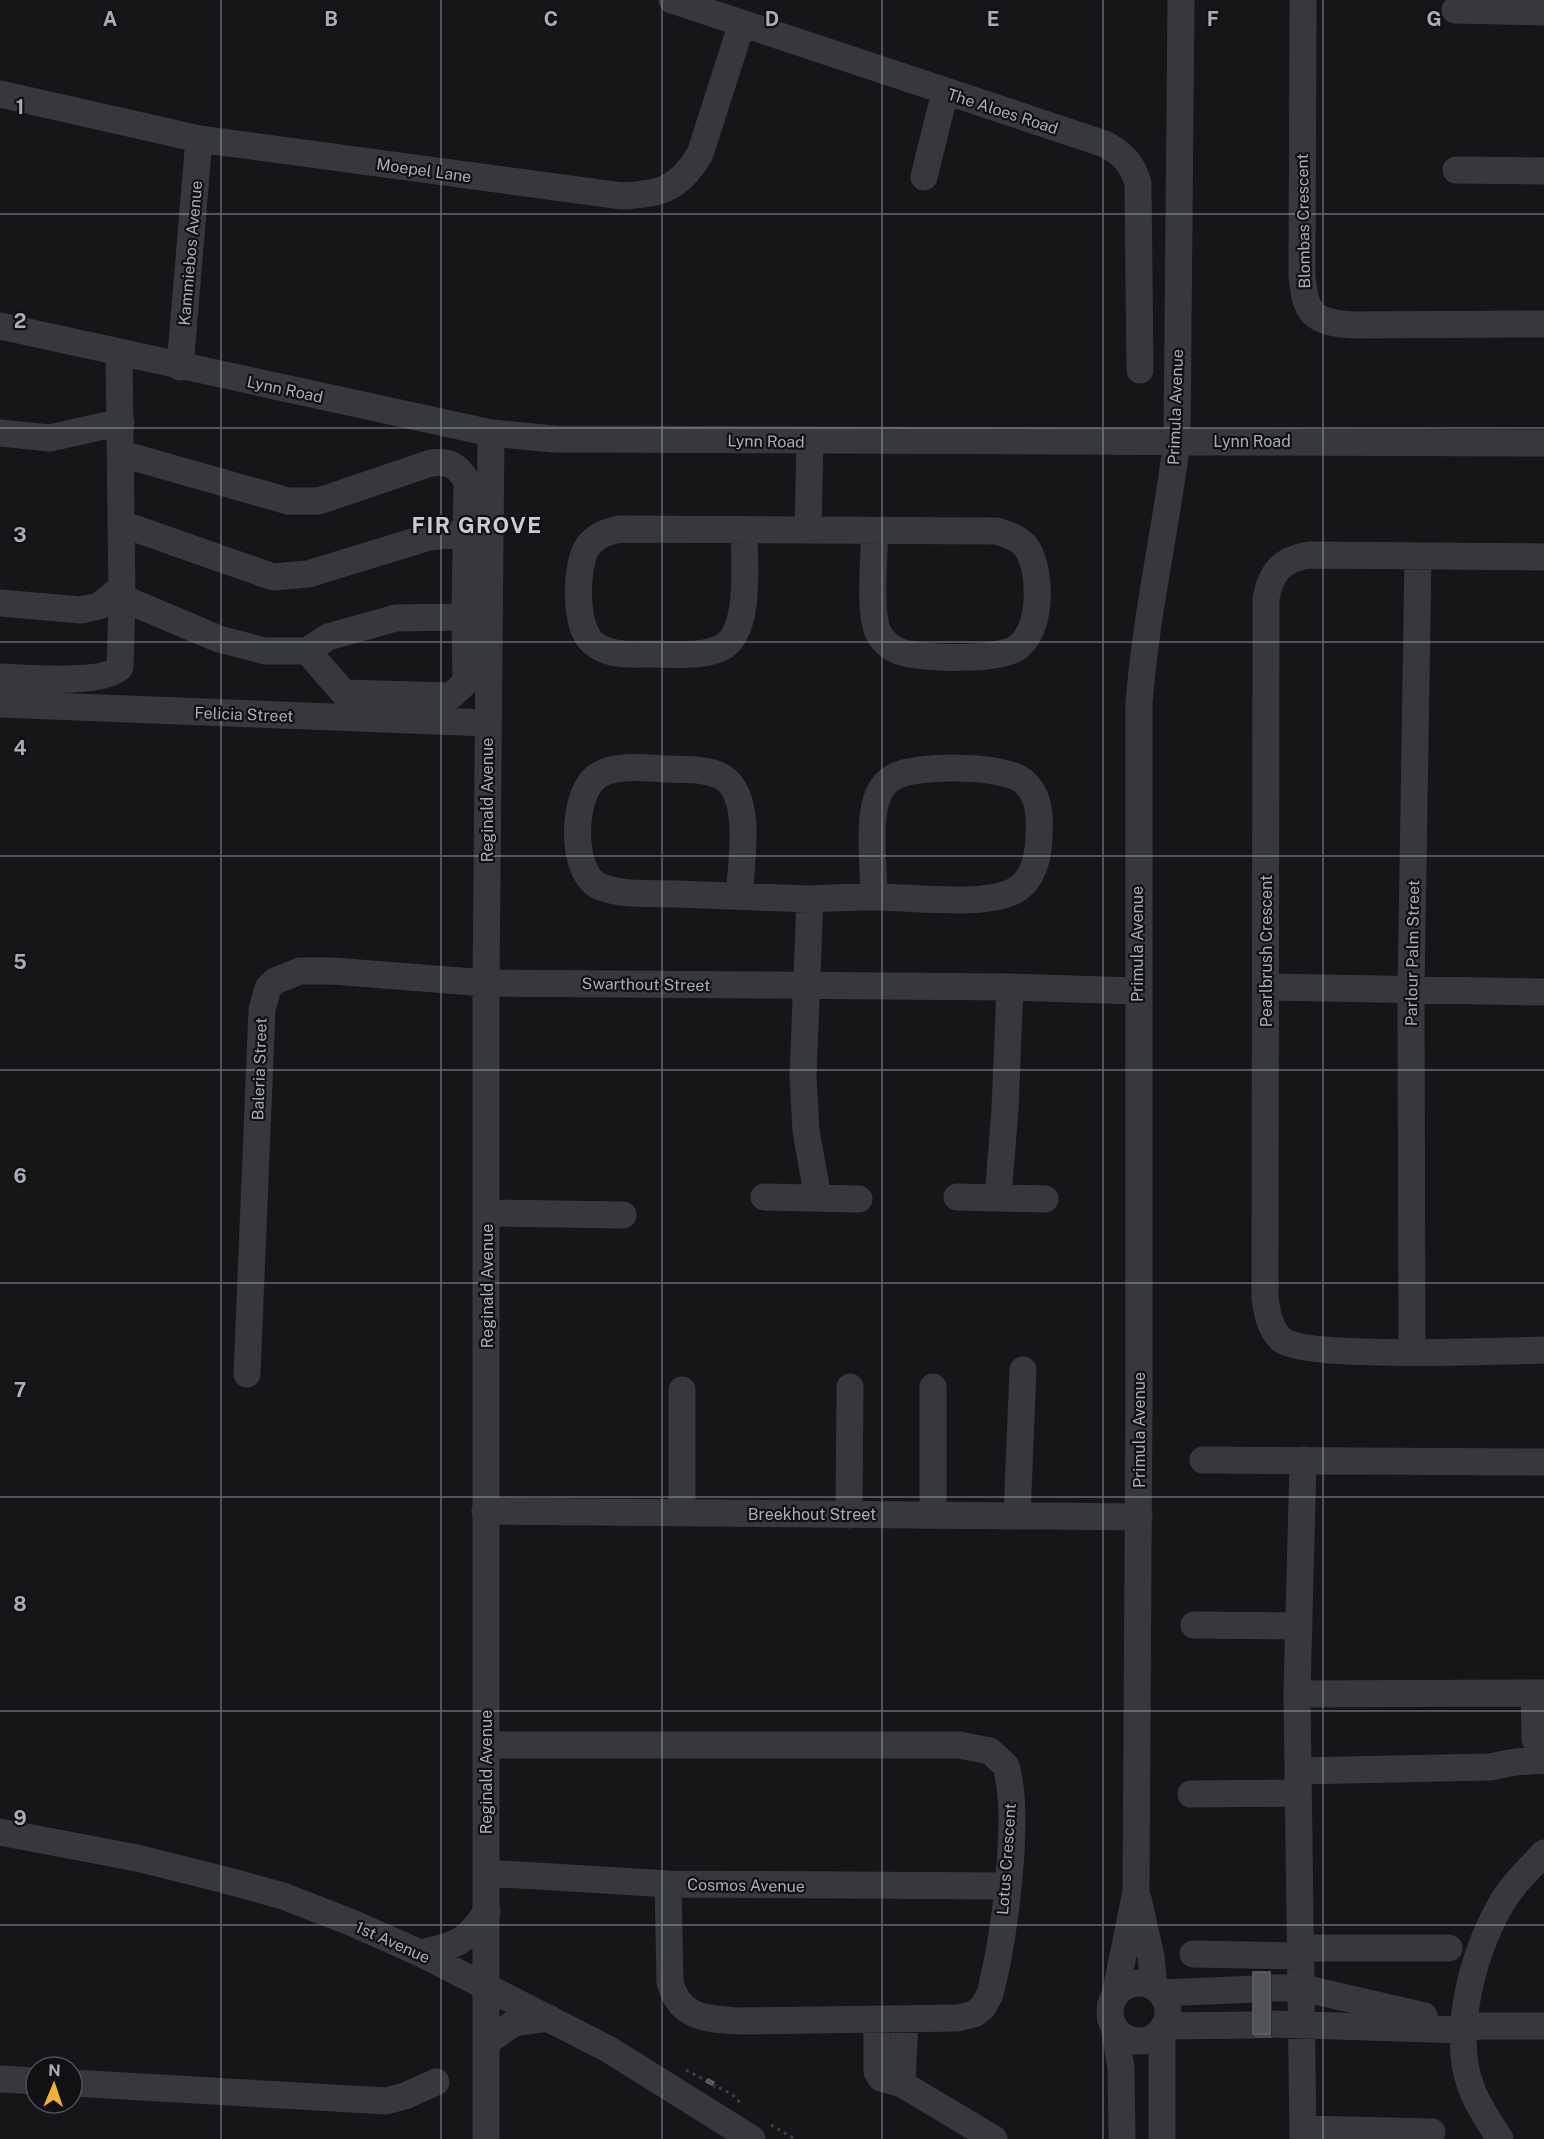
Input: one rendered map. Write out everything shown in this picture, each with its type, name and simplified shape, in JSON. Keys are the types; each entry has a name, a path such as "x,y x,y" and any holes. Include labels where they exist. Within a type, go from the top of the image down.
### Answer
{"street":[{"name":"The Aloes Road","path":"672,0 1105,144 1120,152 1129,162 1138,183 1140,370"},
{"name":"Primula Avenue","path":"1115,1995 1136,1892 1139,1517 1137,991 1139,703 1144,637 1169,508 1177,441 1180,0"},
{"name":"Blombas Crescent","path":"1303,0 1302,274 1304,298 1310,310 1316,317 1331,324 1544,324"},
{"path":"1455,10 1544,12"},
{"name":"Moepel Lane","path":"0,94 199,139 622,196 644,195 662,191 679,182 695,163 742,24"},
{"path":"924,177 945,92"},
{"name":"Kammiebos Avenue","path":"180,367 199,139"},
{"path":"1456,170 1544,171"},
{"name":"Lynn Road","path":"0,326 491,433 554,439 810,442 1544,443"},
{"path":"0,676 93,678 117,671 120,667 122,454 119,352"},
{"path":"0,433 50,438 121,423"},
{"name":"Reginald Avenue","path":"486,2139 488,1987 485,1511 488,1214 486,983 491,433"},
{"path":"808,530 810,442"},
{"path":"122,454 288,501 319,501 431,463 445,462 460,470 467,481 466,682 451,696 344,693 307,651"},
{"path":"122,524 273,577 308,574 429,537 466,532"},
{"path":"744,531 742,612 733,636 721,647 697,653 618,654 598,646 587,636 580,615 581,567 588,546 596,538 605,532 620,529 996,531 1011,535 1027,548 1034,572 1037,596 1031,633 1018,647 1003,655 934,656 903,653 890,647 881,637 874,622 875,531"},
{"name":"Pearlbrush Crescent","path":"1544,556 1298,556 1280,566 1269,583 1266,598 1265,1298 1273,1328 1283,1341 1321,1350 1544,1350"},
{"name":"Parlour Palm Street","path":"1412,1351 1411,991 1418,556"},
{"path":"0,603 81,610 99,606 122,593"},
{"path":"122,593 219,639 265,651 307,651 328,637 396,618 465,617"},
{"name":"Felicia Street","path":"0,704 488,723"},
{"path":"739,896 741,811 731,786 723,778 704,771 643,768 613,770 599,775 589,783 580,805 580,857 585,873 599,886 642,893 810,899 874,897 977,899 1014,891 1024,884 1037,857 1039,815 1037,801 1032,791 1023,782 1000,772 918,770 894,777 879,793 875,804 874,897"},
{"path":"810,899 804,1105 818,1198"},
{"name":"Baleria Street","path":"248,1374 262,1010 268,988 286,975 300,971 333,971 486,983"},
{"name":"Swarthout Street","path":"486,983 1010,987 1137,991"},
{"path":"998,1197 1010,987"},
{"path":"1266,987 1544,992"},
{"path":"764,1197 859,1199"},
{"path":"957,1197 1045,1199"},
{"path":"488,1214 623,1215"},
{"path":"1017,1516 1023,1370"},
{"path":"933,1386 933,1515"},
{"path":"849,1515 850,1387"},
{"path":"682,1390 682,1513"},
{"path":"1203,1460 1544,1462"},
{"path":"1303,1460 1297,1694 1303,1988 1303,2134 1432,2132"},
{"name":"Breekhout Street","path":"485,1511 1139,1517"},
{"path":"1194,1625 1299,1626"},
{"path":"1191,1794 1298,1782 1544,1761 1535,1739 1539,1693 1297,1694"},
{"name":"Lotus Crescent","path":"487,1745 978,1747 1000,1758 1010,1778 1012,1812 1007,1886 995,1975 983,2007 974,2014 958,2018 877,2021 738,2021 715,2020 689,2012 673,1996 670,1982 668,1884"},
{"name":"1st Avenue","path":"0,1832 137,1858 274,1894 420,1953 608,2049 752,2139"},
{"path":"1500,2139 1471,2088 1465,2066 1469,2026 1468,1993 1488,1931 1501,1904 1544,1853"},
{"name":"Cosmos Avenue","path":"486,1873 668,1884 1007,1886"},
{"name":"Primula Avenue","path":"1136,1892 1158,1990"},
{"path":"420,1953 458,1944 472,1933 487,1911"},
{"path":"1192,1954 1449,1948"},
{"path":"1122,2139 1121,2067 1110,2011 1115,1995 1129,1985 1137,1983 1158,1990 1303,1988 1469,2026"},
{"path":"1158,1990 1168,2009 1163,2028 1162,2139"},
{"path":"488,2041 514,2023 549,2018"},
{"path":"902,2084 904,2020"},
{"path":"877,2021 877,2072 881,2078 902,2084 994,2139"},
{"path":"1114,2027 1120,2034 1137,2041 1147,2040 1163,2028 1264,2025 1544,2026"},
{"path":"0,2079 24,2080"},
{"path":"84,2084 386,2101 405,2096 436,2082"}],"building":[{"path":"1253,1972 1270,1972 1270,2034 1253,2034"},
{"path":"708,2079 714,2082 712,2085 706,2082"}],"district":[{"name":"FIR GROVE","path":"477,525"}]}
